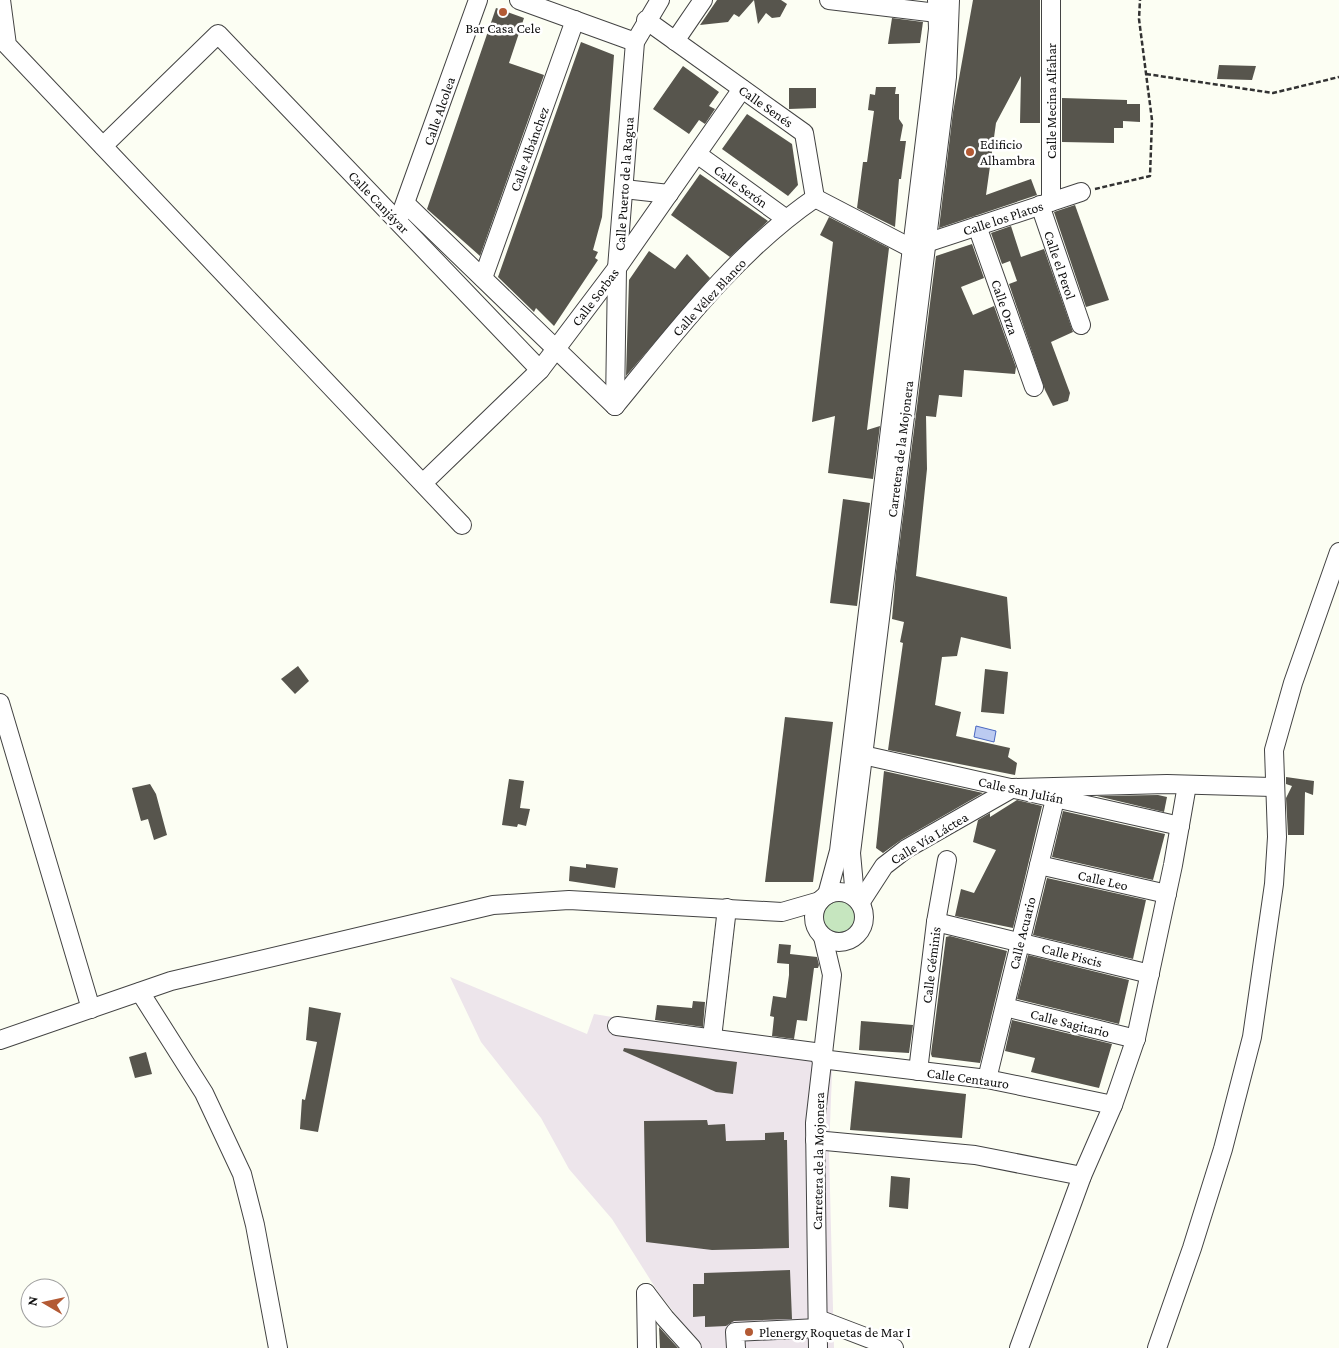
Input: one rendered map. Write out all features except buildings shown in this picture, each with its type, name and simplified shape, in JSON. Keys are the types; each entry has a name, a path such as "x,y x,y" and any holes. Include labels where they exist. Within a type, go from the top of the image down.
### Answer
{"street":[{"path":"1,0 7,45 462,525"},
{"name":"Calle Alcolea","path":"397,222 406,204 478,0"},
{"path":"519,0 635,42"},
{"name":"Calle Puerto de la Ragua","path":"615,406 617,268 635,42 646,20 660,0"},
{"path":"674,41 703,0"},
{"path":"829,0 937,7"},
{"name":"Carretera de la Mojonera","path":"823,898 839,851 918,246 947,77 950,0"},
{"name":"Calle Mecina Alfahar","path":"1045,204 1051,0"},
{"name":"Carretera de la Mojonera","path":"858,900 851,853 918,246 937,7"},
{"name":"Calle Albánchez","path":"483,278 576,20"},
{"name":"Calle Senés","path":"646,20 804,133 815,198"},
{"name":"Calle Canjáyar","path":"103,146 218,34 540,370"},
{"name":"Calle Sorbas","path":"423,483 540,370 617,268 742,89"},
{"name":"Calle Serón","path":"697,154 785,218"},
{"path":"624,188 669,194"},
{"name":"Calle los Platos","path":"918,246 1081,192"},
{"path":"815,198 918,246"},
{"name":"Calle Vélez Blanco","path":"615,406 710,292 785,218 815,198"},
{"name":"Calle Canjáyar","path":"406,204 615,406"},
{"name":"Calle el Perol","path":"1045,204 1081,326"},
{"name":"Calle Orza","path":"977,226 1034,387"},
{"path":"1157,1348 1192,1248 1220,1158 1252,1038 1274,884 1277,837 1273,759 1278,732 1339,552"},
{"path":"0,702 91,1009"},
{"name":"Calle San Julián","path":"863,755 1013,788"},
{"path":"1013,788 1057,792 1187,785 1274,787"},
{"path":"1019,1348 1082,1176 1113,1106 1136,1039 1167,894 1187,785"},
{"name":"Calle Vía Láctea","path":"858,900 884,866 906,849 1013,788"},
{"name":"Calle San Julián","path":"1057,792 1180,826"},
{"name":"Calle Acuario","path":"987,1079 1057,792"},
{"path":"851,853 858,861 869,865 884,866"},
{"name":"Calle Géminis","path":"918,1070 936,922 947,860"},
{"name":"Calle Leo","path":"1039,865 1167,894"},
{"path":"0,1040 199,974 493,905 569,900 782,912 839,892 858,900 864,922 858,935 851,940 837,943 782,912"},
{"path":"821,934 814,916 823,898"},
{"path":"712,1038 727,908"},
{"name":"Calle Piscis","path":"936,922 1150,974"},
{"name":"Carretera de la Mojonera","path":"821,934 832,975"},
{"name":"Carretera de la Mojonera","path":"818,1348 815,1140 821,1056 832,975 851,940"},
{"path":"140,992 204,1093 242,1174 255,1225 278,1348"},
{"name":"Calle Sagitario","path":"1004,1007 1136,1039"},
{"name":"Calle Centauro","path":"617,1026 712,1038 821,1056 987,1079 1113,1106"},
{"path":"815,1140 975,1156 1082,1176"},
{"path":"647,1348 646,1293 692,1348"},
{"path":"736,1348 735,1332 818,1324 894,1348"}],"path":[{"path":"1081,192 1150,176 1152,120 1139,19 1140,0"},
{"path":"1146,74 1273,93 1339,77"}],"shaded area":[{"path":"450,977 587,1034 594,1014 703,1032 833,1048 829,1150 834,1348 702,1348 658,1292 612,1219 569,1169 541,1118 481,1042"}],"green space":[{"path":"839,900 851,906 857,918 851,930 839,936 827,930 821,918 827,906"}],"water":[{"path":"976,726 996,731 994,742 974,737"}],"place":[{"name":"Bar Casa Cele","path":"503,12"},
{"name":"Edificio Alhambra","path":"970,152"},
{"name":"Plenergy Roquetas de Mar I","path":"749,1332"}]}
